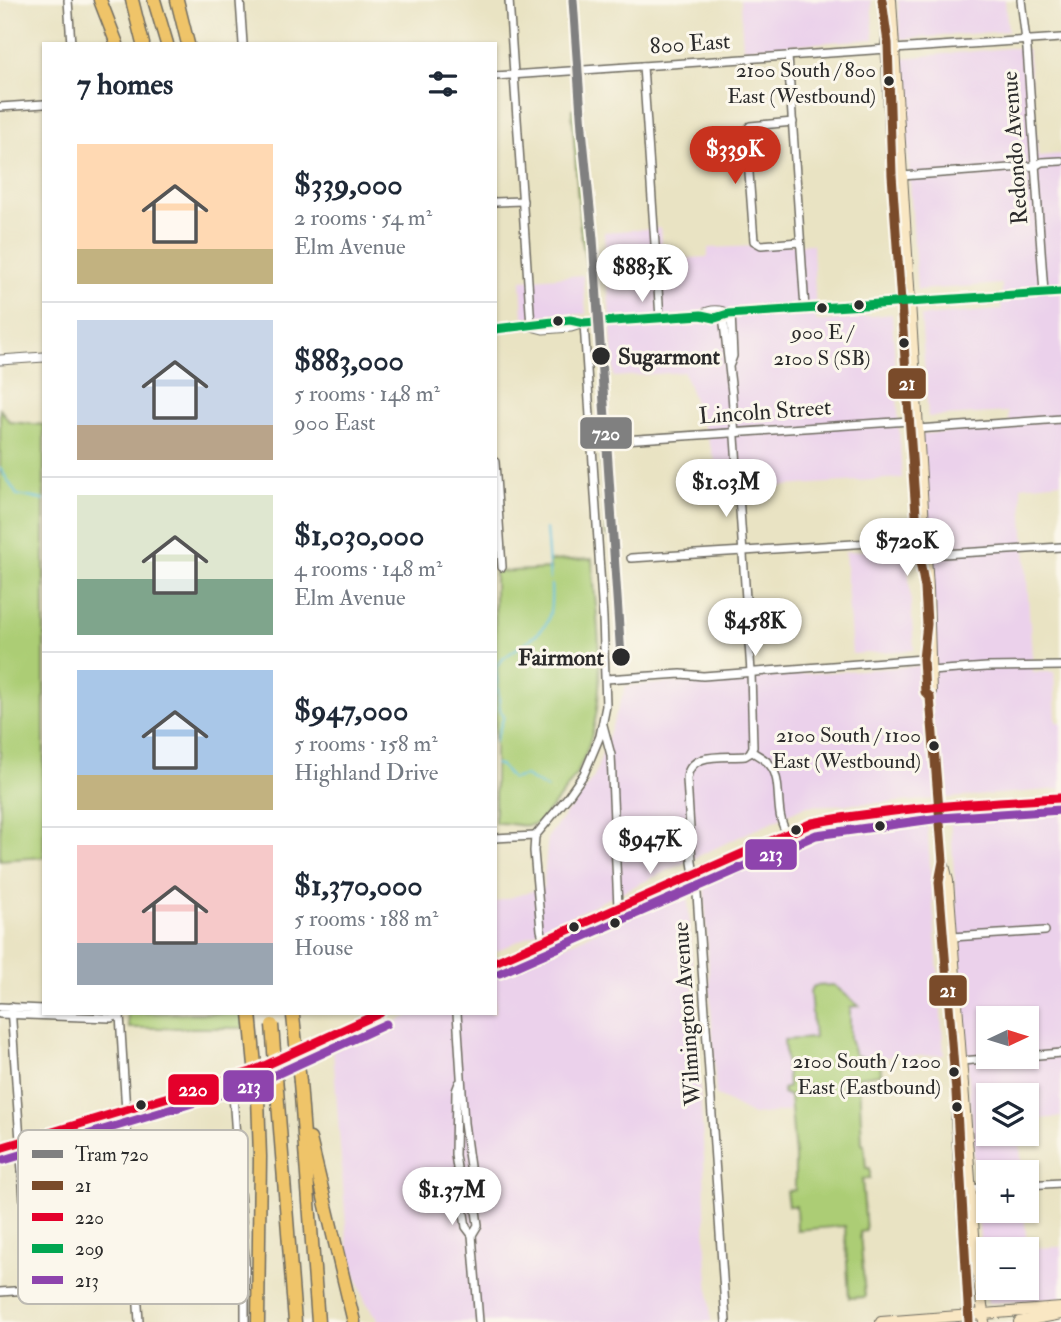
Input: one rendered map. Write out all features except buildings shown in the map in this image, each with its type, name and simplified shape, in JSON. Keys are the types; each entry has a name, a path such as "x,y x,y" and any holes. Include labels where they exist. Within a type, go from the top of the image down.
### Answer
{"highway":[{"path":"100,0 116,42"},
{"path":"132,0 143,42"},
{"path":"154,0 166,42"},
{"path":"177,0 188,42"},
{"path":"250,1015 258,1097 260,1157 258,1322"},
{"path":"293,1015 317,1322"},
{"path":"271,1019 295,1322"},
{"path":"301,1101 354,1322"}],"main road":[{"path":"882,0 891,49 897,176 926,555 930,697 984,1318"},
{"path":"891,0 889,117 901,227 906,236 906,303"},
{"path":"915,430 918,540 927,624 923,659 925,692 930,697"},
{"path":"917,516 922,552 926,555"},
{"path":"923,659 930,676"},
{"path":"943,861 939,882 956,1092 969,1319"},
{"path":"947,986 951,987 953,1013 957,1018"},
{"path":"956,1119 961,1131 965,1183 971,1189"},
{"path":"881,1322 984,1318 1061,1308"},
{"path":"1019,1322 1061,1314"}],"street":[{"path":"68,0 71,42"},
{"path":"240,0 243,42"},
{"path":"509,0 531,326"},
{"name":"Redondo Avenue","path":"1021,0 1044,293"},
{"name":"800 East","path":"497,75 1061,38"},
{"path":"788,56 805,309"},
{"path":"643,66 660,318"},
{"path":"0,107 42,104"},
{"path":"793,122 750,126 746,132 754,241 761,245 800,242"},
{"path":"897,176 1035,166 1042,162 1061,161"},
{"path":"497,202 523,201"},
{"path":"497,328 570,320 584,323 701,315 721,318 729,314 1061,292"},
{"path":"729,314 751,672 751,751 775,772 779,816 787,833"},
{"path":"544,941 534,851 535,836 578,783 592,757 606,706 584,323"},
{"path":"0,360 42,357"},
{"name":"Lincoln Street","path":"623,440 735,432 915,430 1061,419"},
{"path":"497,493 502,568"},
{"path":"631,558 918,540"},
{"path":"926,555 1061,547"},
{"path":"606,679 751,672 923,659"},
{"path":"930,676 987,667 1061,666"},
{"path":"603,724 611,755 618,907"},
{"name":"Wilmington Avenue","path":"726,1322 698,904 688,814 688,771 699,760 745,756 751,751"},
{"path":"497,961 801,826 831,819 939,806 1061,798"},
{"path":"497,838 535,836"},
{"path":"952,937 1045,931"},
{"path":"0,1007 11,1011 42,1013"},
{"path":"0,1014 42,1009"},
{"path":"11,1011 19,1130"},
{"path":"68,1015 111,1018 116,1015"},
{"path":"118,1015 126,1130"},
{"path":"61,1130 262,1067 377,1015"},
{"path":"457,1015 460,1083 478,1225 472,1235"},
{"path":"1040,1055 1061,1053"},
{"path":"961,1061 976,1060"},
{"path":"229,1079 235,1130"},
{"path":"460,1083 456,1091 455,1155 466,1227 472,1235 479,1322"},
{"path":"0,1148 18,1143"},
{"path":"1039,1184 1061,1183"},
{"path":"971,1189 976,1189"},
{"path":"0,1292 18,1291"},
{"path":"138,1304 139,1322"},
{"path":"245,1304 245,1322"}],"shaded area":[{"path":"740,0 871,0 874,39 743,48"},
{"path":"898,0 1005,0 1008,31 903,39 900,37"},
{"path":"1009,48 1028,49 1038,156 1061,154 1061,482 1021,486 1033,672 1054,672 1056,722 1061,723 1061,789 899,802 805,806 497,951 497,901 543,888 548,837 594,777 626,686 935,665 928,533 919,434 1010,428 1008,412 928,417 921,316 1001,310 1002,284 917,290 902,58"},
{"path":"660,228 663,260 708,257 708,248 813,244 816,322 892,314 902,478 726,490 684,372 614,377 604,232"},
{"path":"583,275 586,314 523,317 521,280"},
{"path":"907,547 914,650 852,654 845,552"},
{"path":"1061,807 1061,1117 1039,1119 1039,1083 976,1083 976,1146 1020,1146 1021,1160 976,1160 976,1184 950,815"},
{"path":"927,823 944,1055 865,1058 855,1055 850,1039 850,1006 858,1006 834,985 815,986 810,991 814,1038 784,1041 789,1111 753,1115 716,1095 704,883 759,854 818,829"},
{"path":"682,893 688,898 711,1322 379,1322 366,1303 348,1253 333,1051 411,1015 497,1015 497,976"},
{"path":"979,1223 1025,1223 1026,1237 980,1237"},
{"path":"1061,1247 1061,1299 988,1303 987,1300 1039,1300 1039,1248"}],"green space":[{"path":"579,108 594,281 589,282 580,227 572,109"},
{"path":"0,409 10,422 42,425 42,857 0,860"},
{"path":"605,429 611,536 606,536 599,430"},
{"path":"592,559 600,670 594,724 587,750 575,776 538,823 497,823 497,572 550,569 549,561"},
{"path":"834,985 859,1006 850,1007 850,1039 855,1055 865,1058 880,1057 881,1074 859,1077 862,1144 866,1168 870,1168 870,1178 862,1179 866,1231 860,1232 865,1297 849,1298 845,1226 797,1230 796,1206 788,1206 786,1191 795,1190 795,1156 790,1096 783,1093 783,1089 788,1087 784,1040 814,1038 810,991 814,986"},
{"path":"127,1015 243,1015 244,1028 129,1028"}],"waterway":[{"path":"0,468 17,495 42,500"},
{"path":"546,529 550,579"},
{"path":"497,666 540,632 549,619 551,584"},
{"path":"497,678 500,710 504,716 497,736"},
{"path":"497,765 512,779 525,776 548,789"}],"tram line":[{"name":"720","path":"573,0 593,239 621,657"},
{"path":"615,574 617,664"}],"transit line":[{"name":"21","path":"882,0 888,43 892,175 919,556 925,588 925,692 930,697 943,861 939,882 956,1092 969,1322"},
{"name":"209","path":"497,329 570,320 584,323 701,315 715,318 728,314 1061,292"},
{"name":"220","path":"497,961 812,823 905,810 1061,798"},
{"name":"213","path":"500,973 816,835 940,818 1061,810"},
{"name":"220","path":"59,1130 251,1072 376,1015"},
{"name":"213","path":"103,1130 255,1084 386,1024"},
{"name":"220","path":"0,1148 18,1143"},
{"name":"213","path":"4,1160 18,1156"}],"place":[{"name":"2100 South / 800 East (Westbound)","path":"889,81"},
{"name":"900 E / 2100 S (SB)","path":"822,308"},
{"name":"Sugarmont","path":"601,356"},
{"name":"Fairmont","path":"621,657"},
{"name":"2100 South / 1100 East (Westbound)","path":"934,746"},
{"name":"2100 South / 1200 East (Eastbound)","path":"954,1072"}]}
